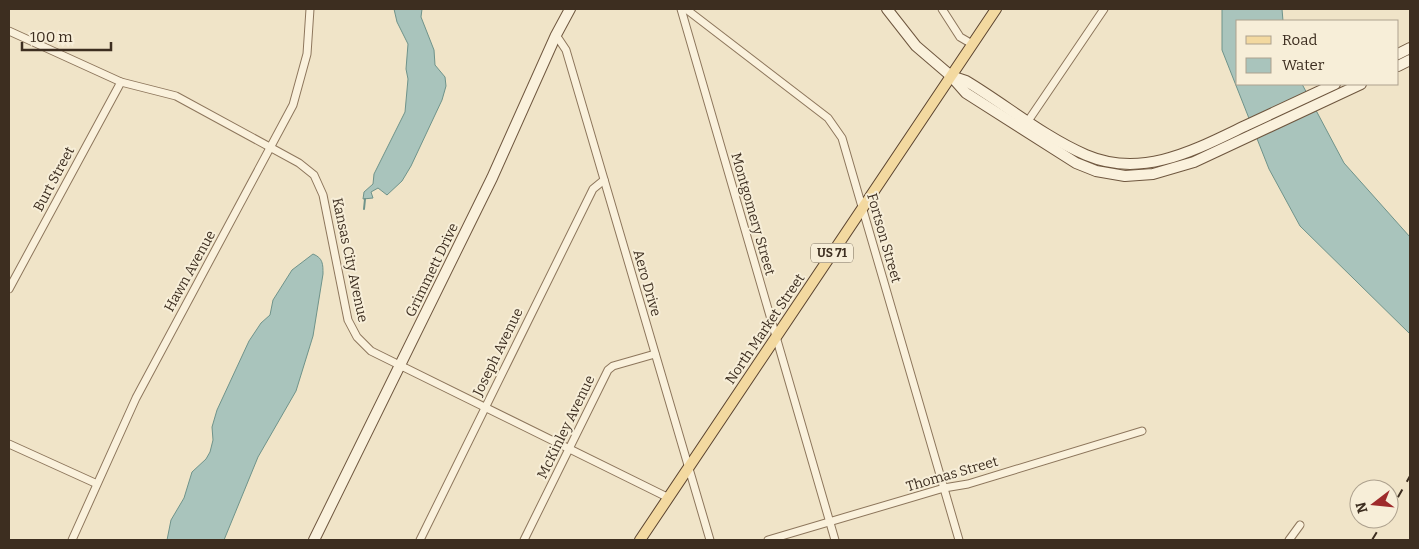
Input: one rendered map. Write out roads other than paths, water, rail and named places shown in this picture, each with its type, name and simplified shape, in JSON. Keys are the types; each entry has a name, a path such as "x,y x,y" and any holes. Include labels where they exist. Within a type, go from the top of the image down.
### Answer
{"main road":[{"name":"Grimmett Drive","path":"314,540 492,178 556,35 570,9"},
{"path":"887,9 916,46 951,76 966,94 1076,163 1096,171 1125,176 1168,171 1226,148 1358,85"},
{"name":"North Market Street","path":"640,540 996,9"},
{"path":"951,76 966,81 1075,149 1096,158 1118,163 1143,164 1167,160 1221,138 1333,85"}],"street":[{"name":"Hawn Avenue","path":"72,540 96,483 136,398 294,104 303,73 310,9"},
{"name":"Montgomery Street","path":"681,9 835,540"},
{"name":"Fortson Street","path":"686,9 833,123 842,138 959,540"},
{"path":"942,9 960,36 972,44"},
{"path":"1022,129 1104,9"},
{"name":"Kansas City Avenue","path":"9,31 121,82 176,96 299,163 314,175 323,195 348,320 353,332 366,347 669,498"},
{"name":"Aero Drive","path":"556,35 566,50 710,540"},
{"name":"Burt Street","path":"9,289 121,82"},
{"name":"Joseph Avenue","path":"420,540 593,189 604,180"},
{"name":"McKinley Avenue","path":"524,540 608,370 613,366 655,354"},
{"name":"Thomas Street","path":"768,540 944,488 968,484 1142,431"},
{"path":"9,444 96,483"},
{"path":"1289,540 1300,525"}],"water":[{"path":"394,9 422,9 421,17 434,50 435,65 445,77 446,86 442,100 402,181 387,195 378,188 371,192 373,198 363,199 364,192 373,184 374,174 405,112 408,79 406,69 408,44 397,22"},
{"path":"1222,9 1282,9 1283,20 1236,20 1236,85 1303,85 1344,163 1410,237 1410,334 1300,226 1269,169 1222,50"},
{"path":"313,254 319,257 322,262 323,274 313,336 296,391 258,457 224,540 167,540 171,520 184,498 192,472 206,459 210,452 213,440 212,427 217,410 249,341 261,323 270,315 273,300 292,270"}],"waterway":[{"path":"364,209 365,199"}],"railway":[{"path":"1399,495 1410,476"},
{"path":"1372,540 1379,529"}]}
